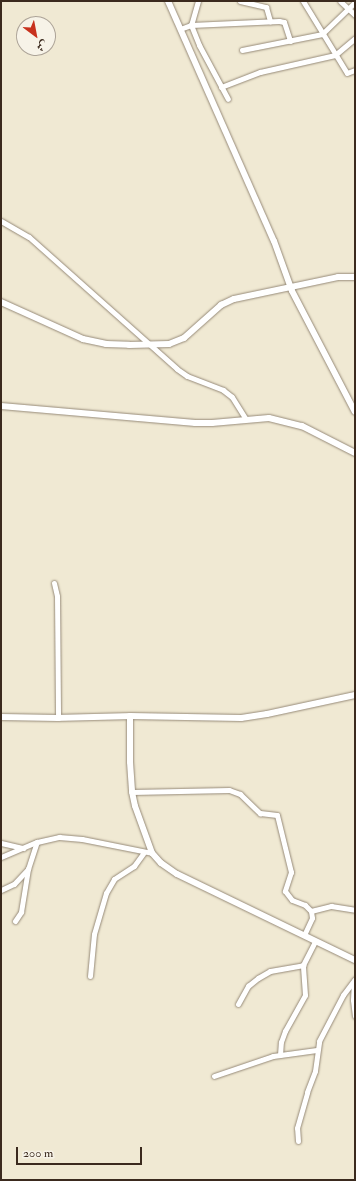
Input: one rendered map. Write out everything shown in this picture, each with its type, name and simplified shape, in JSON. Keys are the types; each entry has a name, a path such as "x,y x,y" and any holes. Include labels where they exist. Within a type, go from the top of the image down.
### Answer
{"street":[{"path":"168,1 188,50 274,241 291,288 355,412"},
{"path":"198,1 191,25 199,45 228,99"},
{"path":"240,1 266,7 270,21"},
{"path":"303,1 347,73 355,70"},
{"path":"340,1 355,15"},
{"path":"242,50 322,34 355,2"},
{"path":"180,29 191,25 283,21 290,41"},
{"path":"221,87 260,72 335,55 355,38"},
{"path":"188,50 199,45"},
{"path":"1,221 29,237 148,345 187,376 217,387 232,397 246,419"},
{"path":"1,302 83,339 106,344 169,344 184,338 221,305 234,299 338,277 355,277"},
{"path":"1,406 195,423 218,423 246,419 269,418 302,426 355,453"},
{"path":"54,583 57,596 58,718"},
{"path":"1,717 58,718 130,716 241,718 267,714 355,695"},
{"path":"130,716 130,762 132,792 140,822 152,853 161,863 177,874 355,960"},
{"path":"132,792 229,790 240,794 260,813 277,816 290,872 285,891 292,900 305,905 311,911 312,918 304,935"},
{"path":"1,857 37,842 54,837 82,839 152,853"},
{"path":"15,921 21,912 28,869 37,842"},
{"path":"1,843 24,848"},
{"path":"90,976 94,934 106,893 114,878 134,866 144,852"},
{"path":"1,890 14,884 28,869"},
{"path":"311,911 331,906 355,910"},
{"path":"280,1055 281,1042 285,1032 305,994 303,965 315,941"},
{"path":"238,1004 244,992 258,978 270,971 303,965"},
{"path":"355,980 353,1000 355,1016"},
{"path":"298,1142 297,1128 307,1092 315,1071 320,1041 343,995 355,980"},
{"path":"214,1076 273,1056 318,1050"}]}
